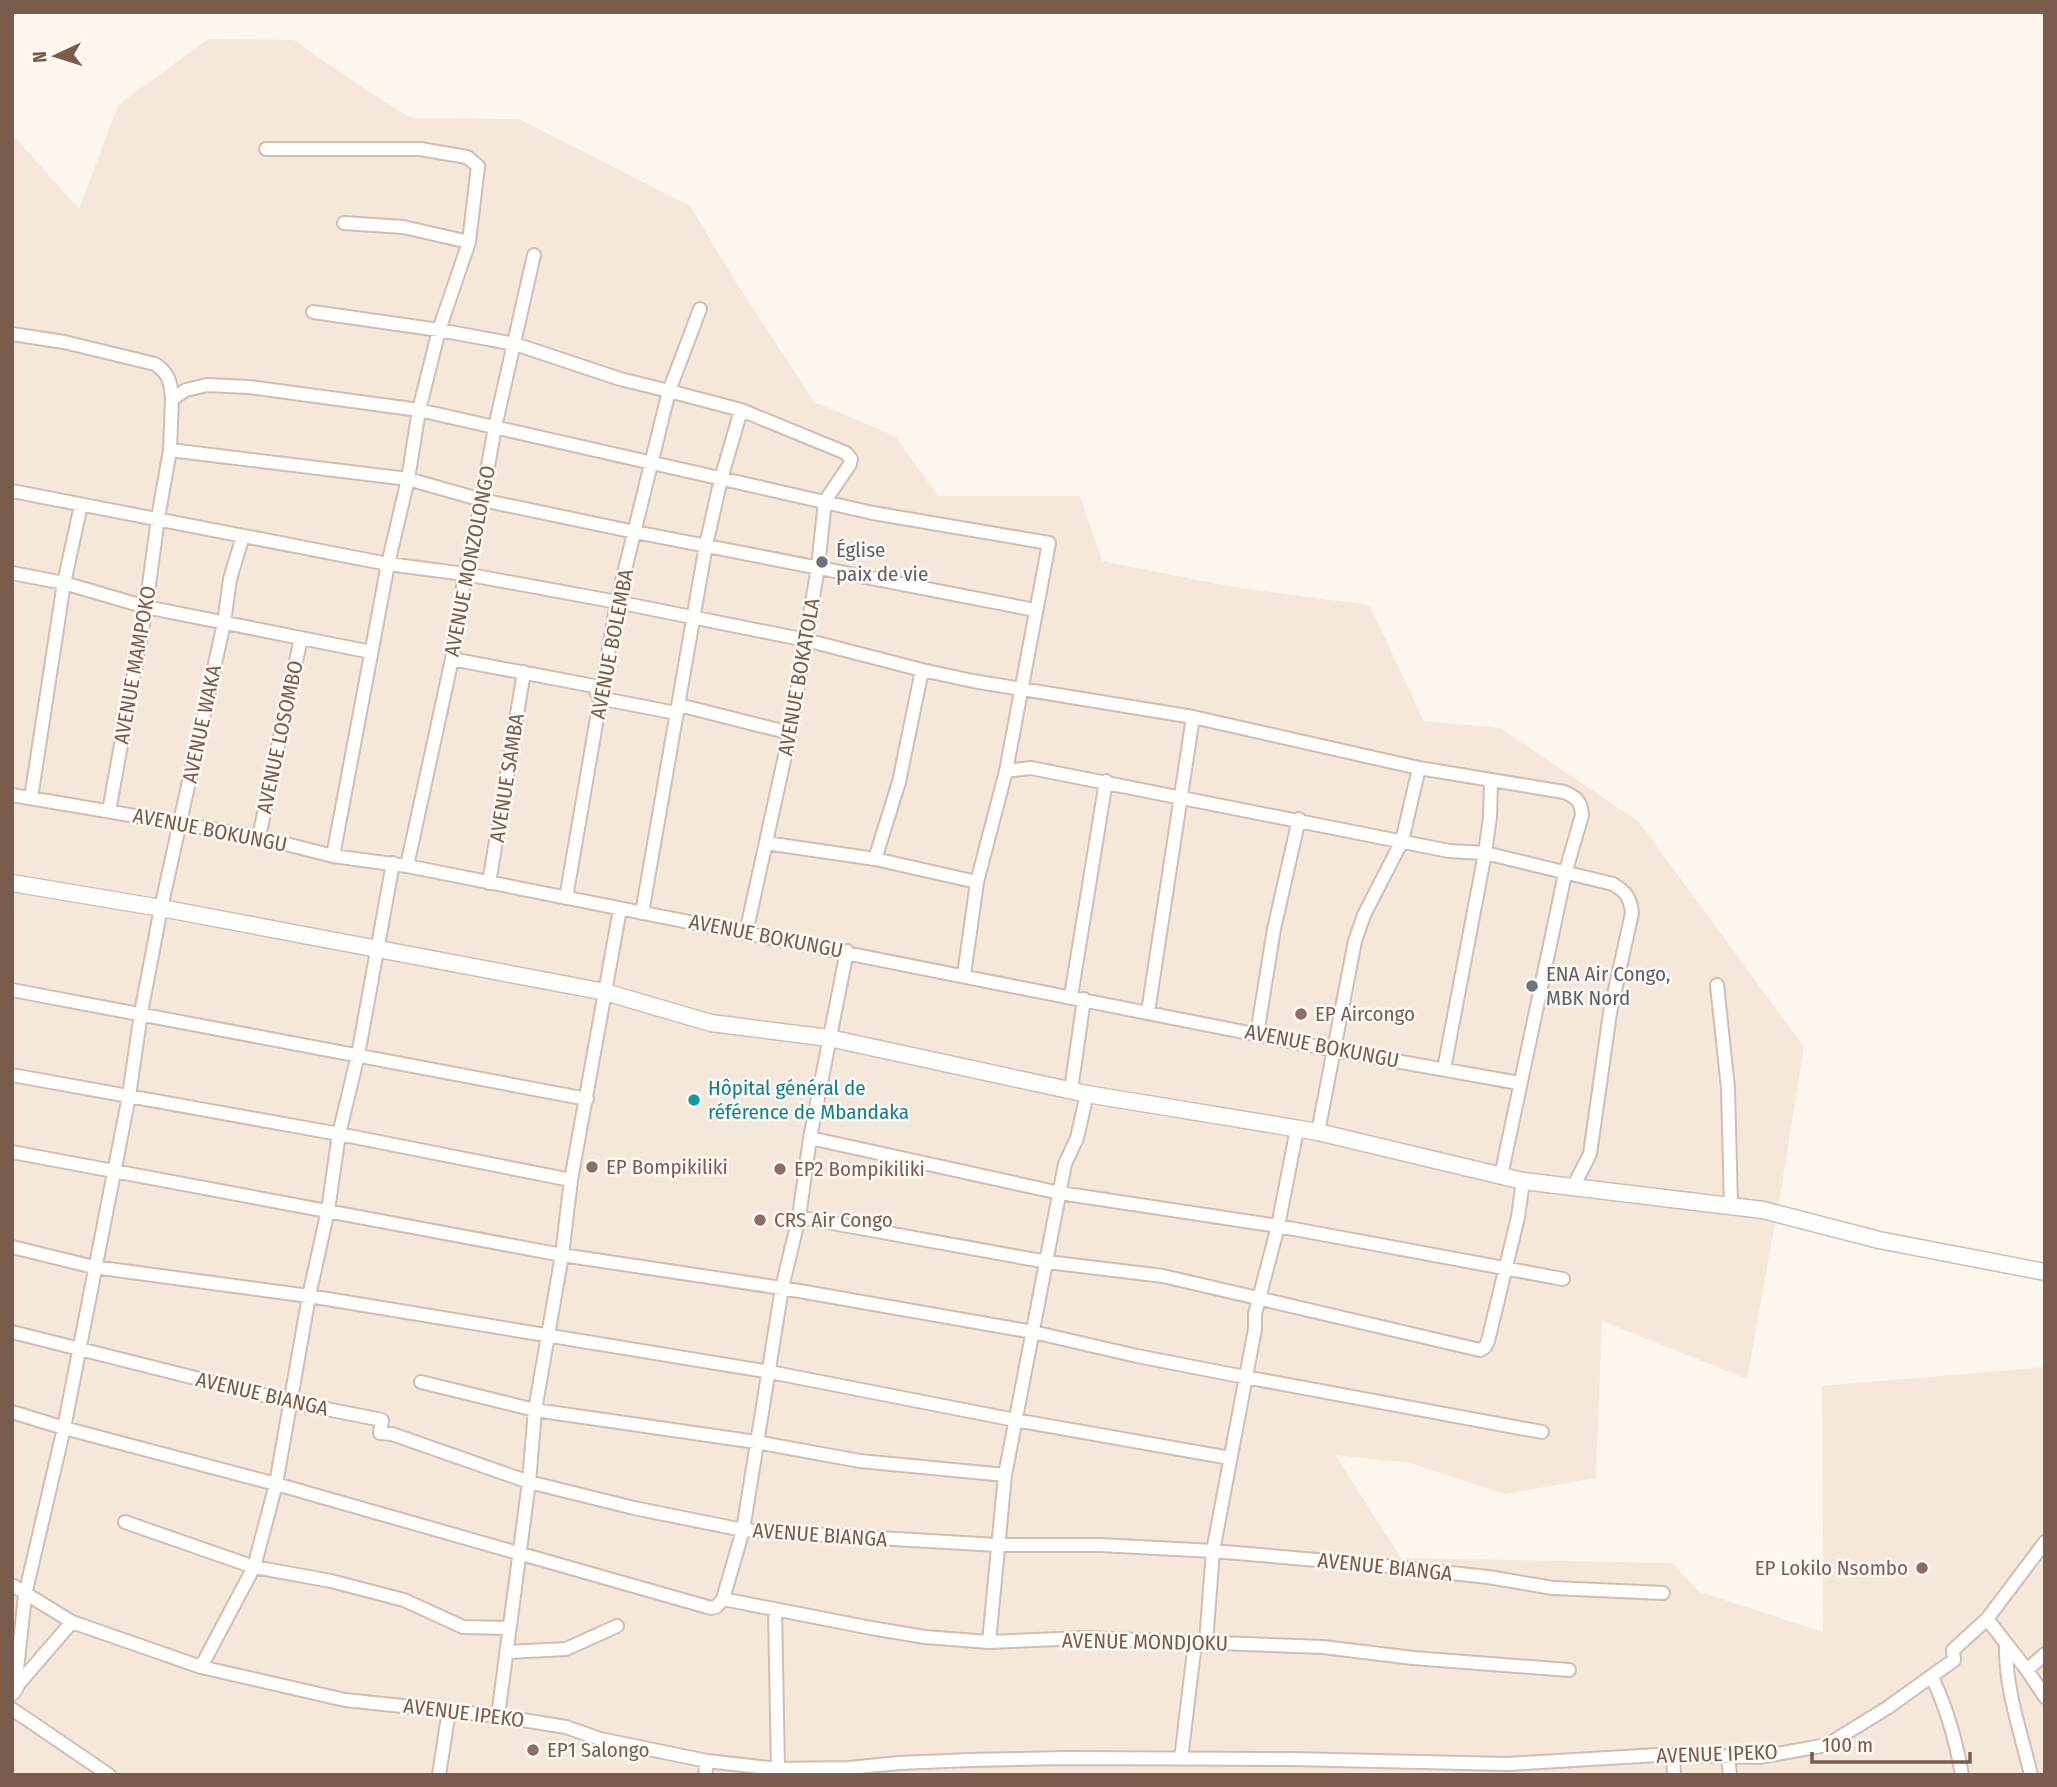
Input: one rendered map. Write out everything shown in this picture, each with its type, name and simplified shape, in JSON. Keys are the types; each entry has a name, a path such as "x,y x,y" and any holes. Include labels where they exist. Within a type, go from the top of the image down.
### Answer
{"street":[{"path":"265,149 420,149 467,158 478,166 468,243 439,330 419,410 408,479 388,564 333,856"},
{"path":"344,223 403,228 468,243"},
{"name":"AVENUE MONZOLONGO","path":"407,866 452,659 465,574 495,427 534,256"},
{"path":"668,391 700,309"},
{"name":"AVENUE BOKATOLA","path":"313,312 515,344 620,379 741,410 849,455 850,464 825,501 818,566 790,733 746,933"},
{"name":"AVENUE MAMPOKO","path":"12,334 64,342 155,364 165,370 171,383 170,450 146,607 109,811"},
{"path":"172,400 186,390 207,385 249,387 419,410 873,513 1049,543 1006,771 977,882 964,975"},
{"name":"AVENUE BOLEMBA","path":"566,898 617,602 668,391"},
{"path":"642,913 706,545 741,410"},
{"path":"170,450 408,479 482,500 635,532 1035,610"},
{"path":"12,491 388,564 465,574 617,602 806,640 922,670 1021,690 1193,717 1419,768 1564,792 1576,797 1582,815 1565,874 1501,1176"},
{"path":"31,798 64,583 81,505"},
{"name":"AVENUE WAKA","path":"14,1690 25,1595 64,1428 129,1096 161,908 224,623 230,579 243,536"},
{"path":"12,573 64,583 146,607 371,652"},
{"name":"AVENUE LOSOMBO","path":"259,837 301,638"},
{"path":"452,659 593,686 599,698 677,709 790,733"},
{"path":"875,859 899,782 922,670"},
{"name":"AVENUE SAMBA","path":"489,883 524,672"},
{"path":"1148,1012 1193,717"},
{"path":"1006,771 1031,768 1448,851 1485,853 1613,884 1619,888 1630,899 1632,913 1610,1013 1590,1154 1573,1187"},
{"path":"1318,1132 1355,941 1364,915 1402,841 1419,768"},
{"path":"989,1642 1004,1475 1065,1164 1077,1138 1078,998 1105,781"},
{"path":"1444,1069 1485,853 1491,781"},
{"name":"AVENUE BOKUNGU","path":"12,795 181,822 259,837 333,856 393,863 847,951 1334,1050 1520,1083"},
{"path":"1257,1034 1273,929 1299,820"},
{"path":"766,843 875,859 977,882"},
{"path":"201,1667 254,1567 276,1483 309,1296 328,1210 339,1134 358,1055 393,863"},
{"path":"12,883 378,947 605,992 711,1023 829,1038 1079,1092 1318,1132 1523,1181 1763,1210 1879,1240 2045,1272"},
{"path":"498,1716 529,1482 535,1410 562,1255 571,1180 620,909"},
{"path":"723,1599 743,1530 771,1371 782,1288 799,1217 810,1138 847,951"},
{"path":"1717,985 1728,1088 1731,1208"},
{"path":"12,989 587,1099"},
{"path":"12,1075 339,1134 571,1180"},
{"path":"1181,1759 1213,1551 1255,1329 1255,1314 1278,1226 1297,1129"},
{"path":"810,1138 1060,1193 1278,1226 1563,1279"},
{"path":"12,1152 562,1255 782,1288 1033,1332 1137,1356 1542,1432"},
{"path":"799,1217 1047,1262 1163,1276 1480,1350 1488,1341 1518,1217 1523,1181"},
{"path":"12,1247 94,1267 309,1296 771,1371 1014,1420 1230,1458"},
{"name":"AVENUE BIANGA","path":"12,1332 291,1402 382,1420 380,1433 392,1434 529,1482 634,1508 743,1530 997,1545 1100,1545 1213,1551 1437,1572 1553,1588 1663,1593"},
{"path":"421,1382 535,1410 757,1442 860,1461 1004,1475"},
{"path":"12,1412 276,1483 519,1553"},
{"path":"125,1522 254,1567 331,1581 404,1600 463,1627 509,1628"},
{"name":"AVENUE IPEKO","path":"12,1585 72,1622 201,1667 345,1700 449,1710 566,1727 600,1739 707,1761 778,1769 849,1768 970,1760 1181,1759 1507,1769 1578,1760 1673,1755 1760,1756 1821,1748 1887,1708 1954,1660 1952,1650 1987,1619 2045,1542"},
{"name":"AVENUE MONDJOKU","path":"519,1553 710,1608 716,1607 723,1599 871,1629 925,1637 989,1642 1083,1639 1323,1647 1413,1658 1569,1670"},
{"path":"775,1609 778,1769"},
{"path":"1987,1619 2045,1697"},
{"path":"14,1690 72,1622"},
{"path":"506,1652 566,1649 617,1626"},
{"path":"2006,1645 2011,1690 2031,1775"},
{"path":"2027,1670 2045,1654"},
{"path":"1932,1677 1955,1735 1962,1775"},
{"path":"12,1709 109,1775"},
{"path":"439,1775 449,1710"},
{"path":"1673,1755 1674,1775"},
{"path":"1728,1756 1730,1775"},
{"path":"1578,1760 1579,1775"},
{"path":"705,1775 707,1761"}],"shaded area":[{"path":"208,39 294,40 411,118 519,119 690,206 814,402 895,436 938,496 1080,496 1102,561 1233,587 1369,605 1424,721 1500,728 1639,822 1804,1047 1747,1379 1602,1321 1596,1478 1505,1494 1410,1463 1335,1455 1401,1558 1672,1563 1700,1592 1823,1632 1822,1386 2045,1367 2045,1775 12,1775 12,134 79,209 118,105"}],"place":[{"name":"Église paix de vie","path":"822,562"},
{"name":"ENA Air Congo, MBK Nord","path":"1532,986"},
{"name":"EP Aircongo","path":"1301,1014"},
{"name":"Hôpital général de référence de Mbandaka","path":"694,1100"},
{"name":"EP Bompikiliki","path":"592,1167"},
{"name":"EP2 Bompikiliki","path":"780,1169"},
{"name":"CRS Air Congo","path":"760,1220"},
{"name":"EP Lokilo Nsombo","path":"1922,1568"},
{"name":"EP1 Salongo","path":"533,1750"}]}
